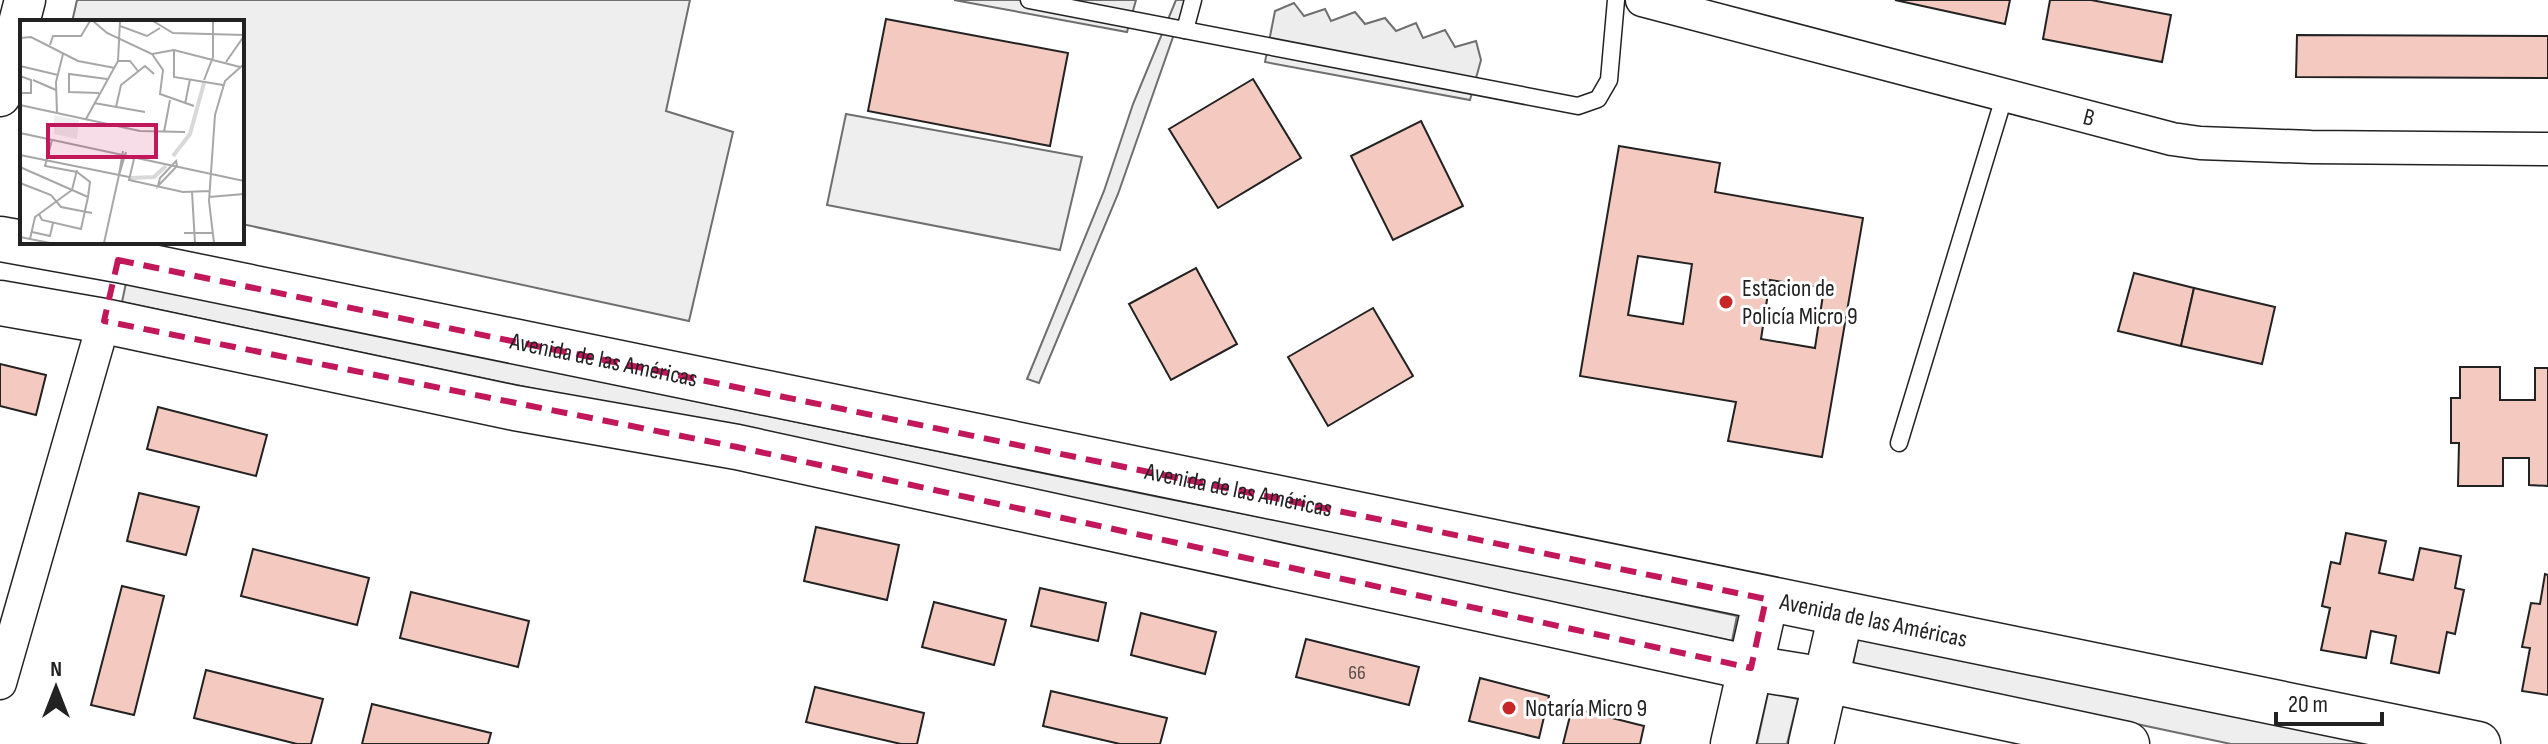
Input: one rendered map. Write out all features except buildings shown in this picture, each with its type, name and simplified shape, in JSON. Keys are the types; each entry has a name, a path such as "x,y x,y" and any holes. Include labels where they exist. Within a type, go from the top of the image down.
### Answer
{"main road":[{"name":"Avenida de las Américas","path":"0,239 20,241"},
{"name":"Avenida de las Américas","path":"47,244 113,251 1766,599 2478,744"},
{"path":"104,321 113,251"},
{"path":"0,303 104,321 515,408 737,447 1751,668 1826,680 2127,744"},
{"path":"1733,744 1766,599"},
{"path":"1811,744 1841,614"}],"street":[{"name":"B","path":"1642,0 2172,139 2311,147 2548,149"},
{"path":"0,96 20,29"},
{"path":"0,683 104,321"}],"lane":[{"path":"1029,0 1578,106 1598,99 1609,80 1616,0"},
{"path":"1185,30 1193,0"},
{"path":"1899,443 2005,94"}],"highlighted area":[{"path":"118,260 1766,599 1751,668 737,447 104,321"}],"shaded area":[{"path":"77,0 690,0 666,111 733,132 689,321 244,224 244,20 72,20"},
{"path":"954,0 1136,0 1127,32"},
{"path":"1176,0 1186,0 1118,194 1039,383 1027,379 1104,191 1133,104"},
{"path":"1294,3 1304,16 1325,9 1331,21 1355,12 1365,24 1385,18 1396,31 1416,23 1423,38 1445,30 1455,47 1476,41 1481,60 1470,100 1265,62 1275,11"},
{"path":"846,114 1082,157 1060,250 827,205"},
{"path":"126,283 1159,497 1455,555 1737,616 1732,641 122,302"},
{"path":"1858,639 2375,744 2231,744 1853,664"},
{"path":"1768,693 1798,699 1787,744 1757,744"}],"place":[{"name":"Estacion de Policía Micro 9","path":"1726,302"},
{"name":"Notaría Micro 9","path":"1509,708"}]}
